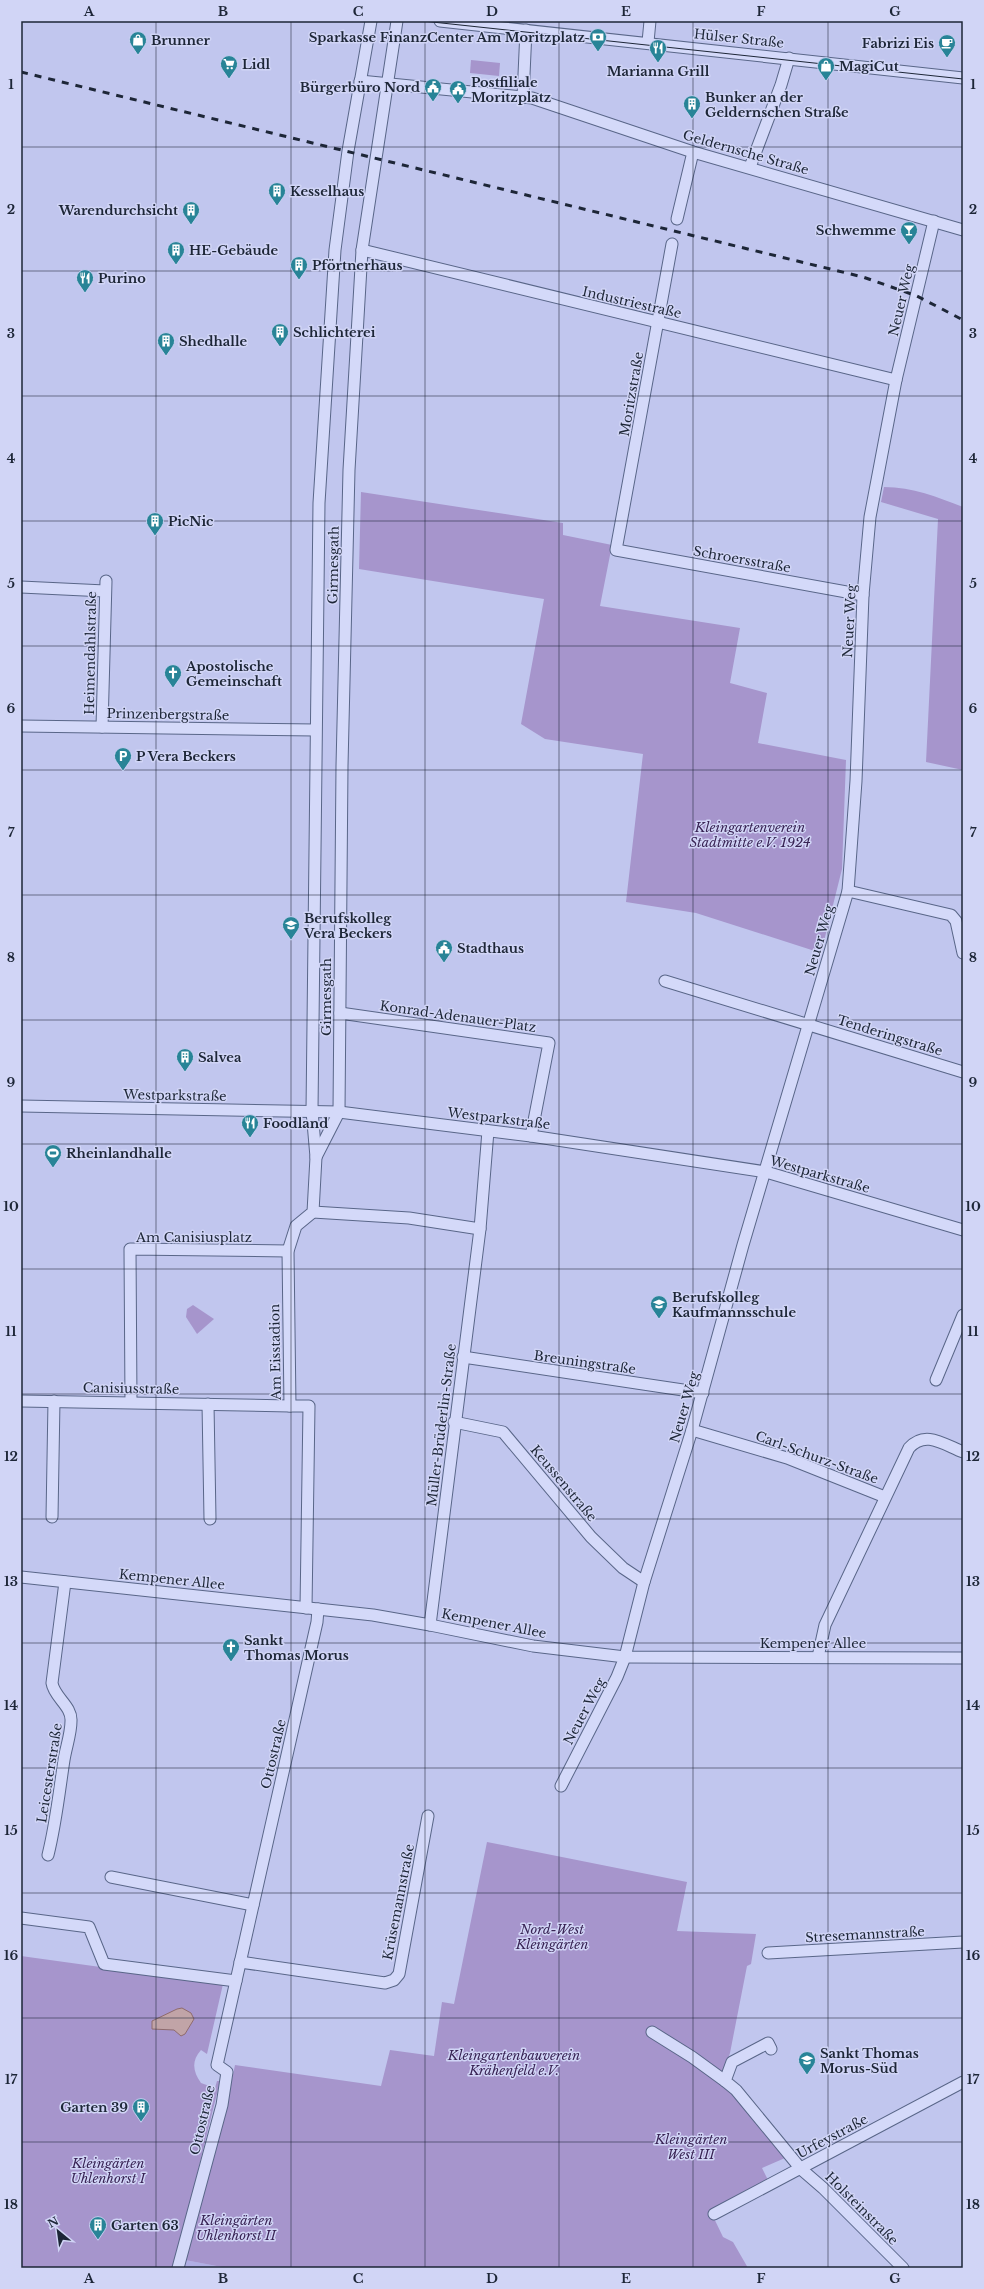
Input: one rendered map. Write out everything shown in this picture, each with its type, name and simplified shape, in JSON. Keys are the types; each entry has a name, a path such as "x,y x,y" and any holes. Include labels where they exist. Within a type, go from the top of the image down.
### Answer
{"street":[{"name":"Girmesgath","path":"312,1111 315,730 319,503 335,250 348,151 371,21"},
{"name":"Girmesgath","path":"339,1112 342,766 349,470 362,250 386,85 397,21"},
{"name":"Hülser Straße","path":"440,21 648,42 963,78"},
{"path":"648,42 650,21"},
{"path":"523,97 526,30"},
{"path":"750,167 781,86 789,58"},
{"name":"Geldernsche Straße","path":"360,81 386,85 532,98 693,152 750,167 963,230"},
{"path":"677,219 693,152"},
{"name":"Neuer Weg","path":"561,1786 618,1677 625,1657 644,1582 703,1393 743,1245 766,1172 848,891 856,782 863,595 874,489 896,380 934,221"},
{"name":"Moritzstraße","path":"616,550 672,244"},
{"name":"Industriestraße","path":"362,250 896,380"},
{"name":"Schroersstraße","path":"616,550 863,595"},
{"name":"Heimendahlstraße","path":"21,587 106,586 102,727"},
{"name":"Prinzenbergstraße","path":"21,726 315,730"},
{"path":"848,891 951,915 956,921 963,953"},
{"path":"665,981 809,1025"},
{"name":"Konrad-Adenauer-Platz","path":"340,1014 549,1043 531,1136"},
{"name":"Tenderingstraße","path":"809,1025 963,1072"},
{"name":"Westparkstraße","path":"21,1106 339,1112 531,1136 766,1172 963,1230"},
{"path":"312,1111 316,1158 313,1212 409,1218 480,1230"},
{"path":"316,1158 339,1112"},
{"name":"Müller-Brüderlin-Straße","path":"430,1624 462,1357 480,1230 488,1131"},
{"name":"Am Eisstadion","path":"306,1608 309,1406 290,1406 288,1251 296,1226 313,1212"},
{"name":"Am Canisiusplatz","path":"131,1402 130,1250 288,1251"},
{"path":"936,1380 963,1314"},
{"name":"Breuningstraße","path":"462,1357 703,1393"},
{"name":"Canisiusstraße","path":"21,1401 290,1406"},
{"path":"52,1517 54,1402"},
{"path":"208,1404 210,1519"},
{"name":"Keussenstraße","path":"454,1422 503,1432 591,1537 623,1568 644,1582"},
{"name":"Carl-Schurz-Straße","path":"692,1430 787,1458 885,1497"},
{"name":"Carl-Schurz-Straße","path":"818,1657 824,1625 909,1448 916,1441 925,1438 963,1452"},
{"name":"Kempener Allee","path":"21,1577 318,1609 430,1624 525,1645 625,1657 963,1658"},
{"name":"Leicesterstraße","path":"48,1855 56,1822 71,1720 69,1712 55,1693 52,1683 65,1582"},
{"name":"Ottostraße","path":"178,2268 222,2105 227,2072 217,2065 317,1622 318,1609"},
{"name":"Krüsemannstraße","path":"240,1962 385,1983 394,1980 399,1974 428,1816"},
{"path":"111,1877 253,1905"},
{"path":"21,1918 89,1927 104,1964 236,1981"},
{"name":"Stresemannstraße","path":"768,1953 963,1942"},
{"name":"Holsteinstraße","path":"652,2032 692,2057 736,2090 801,2169 823,2188 903,2268"},
{"path":"725,2082 732,2062 768,2043 771,2049"},
{"name":"Urfeystraße","path":"714,2214 963,2082"}],"shaded area":[{"path":"182,2008 191,2013 194,2019 185,2034 181,2036 174,2030 152,2029 152,2021"},
{"path":"185,2260 227,2268 183,2268"}],"green space":[{"path":"471,60 500,63 499,76 470,73"},
{"path":"884,487 895,487 915,491 934,496 963,507 963,770 926,762 938,519 881,502"},
{"name":"Kleingartenverein Stadtmitte e.V. 1924","path":"361,492 563,523 563,535 612,545 600,606 740,628 730,683 767,693 758,743 846,760 842,869 821,953 696,913 626,902 643,754 545,739 521,724 544,599 359,569"},
{"path":"193,1305 214,1319 197,1334 186,1317 187,1309"},
{"path":"487,1842 687,1882 677,1931 756,1934 751,1964 747,1966 730,2053 720,2083 734,2096 785,2158 762,2168 768,2180 710,2210 723,2237 733,2242 748,2268 227,2268 185,2260 228,2099 235,2065 381,2086 390,2050 434,2056 442,2002 454,2004"},
{"name":"Kleingärten Uhlenhorst I","path":"21,1956 223,1984 207,2054 201,2050 194,2062 196,2075 201,2083 215,2088 217,2081 220,2081 174,2268 21,2268"}],"tram line":[{"path":"423,21 963,79"}],"railway":[{"path":"21,72 863,277 917,296 963,320"}],"place":[{"name":"Sparkasse FinanzCenter Am Moritzplatz","path":"598,52"},
{"name":"Brunner","path":"138,55"},
{"name":"Fabrizi Eis","path":"947,58"},
{"name":"Marianna Grill","path":"658,63"},
{"name":"Lidl","path":"229,79"},
{"name":"MagiCut","path":"826,81"},
{"name":"Bürgerbüro Nord","path":"433,102"},
{"name":"Postfiliale Moritzplatz","path":"458,104"},
{"name":"Bunker an der Geldernschen Straße","path":"692,119"},
{"name":"Kesselhaus","path":"277,206"},
{"name":"Warendurchsicht","path":"191,225"},
{"name":"Schwemme","path":"909,245"},
{"name":"HE-Gebäude","path":"176,265"},
{"name":"Pförtnerhaus","path":"299,280"},
{"name":"Purino","path":"85,293"},
{"name":"Schlichterei","path":"280,347"},
{"name":"Shedhalle","path":"166,356"},
{"name":"PicNic","path":"155,536"},
{"name":"Apostolische Gemeinschaft","path":"173,688"},
{"name":"P Vera Beckers","path":"123,771"},
{"name":"Berufskolleg Vera Beckers","path":"291,940"},
{"name":"Stadthaus","path":"444,963"},
{"name":"Salvea","path":"185,1072"},
{"name":"Foodland","path":"250,1138"},
{"name":"Rheinlandhalle","path":"53,1168"},
{"name":"Berufskolleg Kaufmannsschule","path":"659,1319"},
{"name":"Sankt Thomas Morus","path":"231,1662"},
{"name":"Sankt Thomas Morus-Süd","path":"807,2075"},
{"name":"Garten 39","path":"141,2122"},
{"name":"Garten 63","path":"98,2240"}],"park label":[{"name":"Nord-West Kleingärten","path":"552,1936"},
{"name":"Kleingartenbauverein Krähenfeld e.V.","path":"514,2062"},
{"name":"Kleingärten West III","path":"691,2146"},
{"name":"Kleingärten Uhlenhorst II","path":"236,2228"}]}
